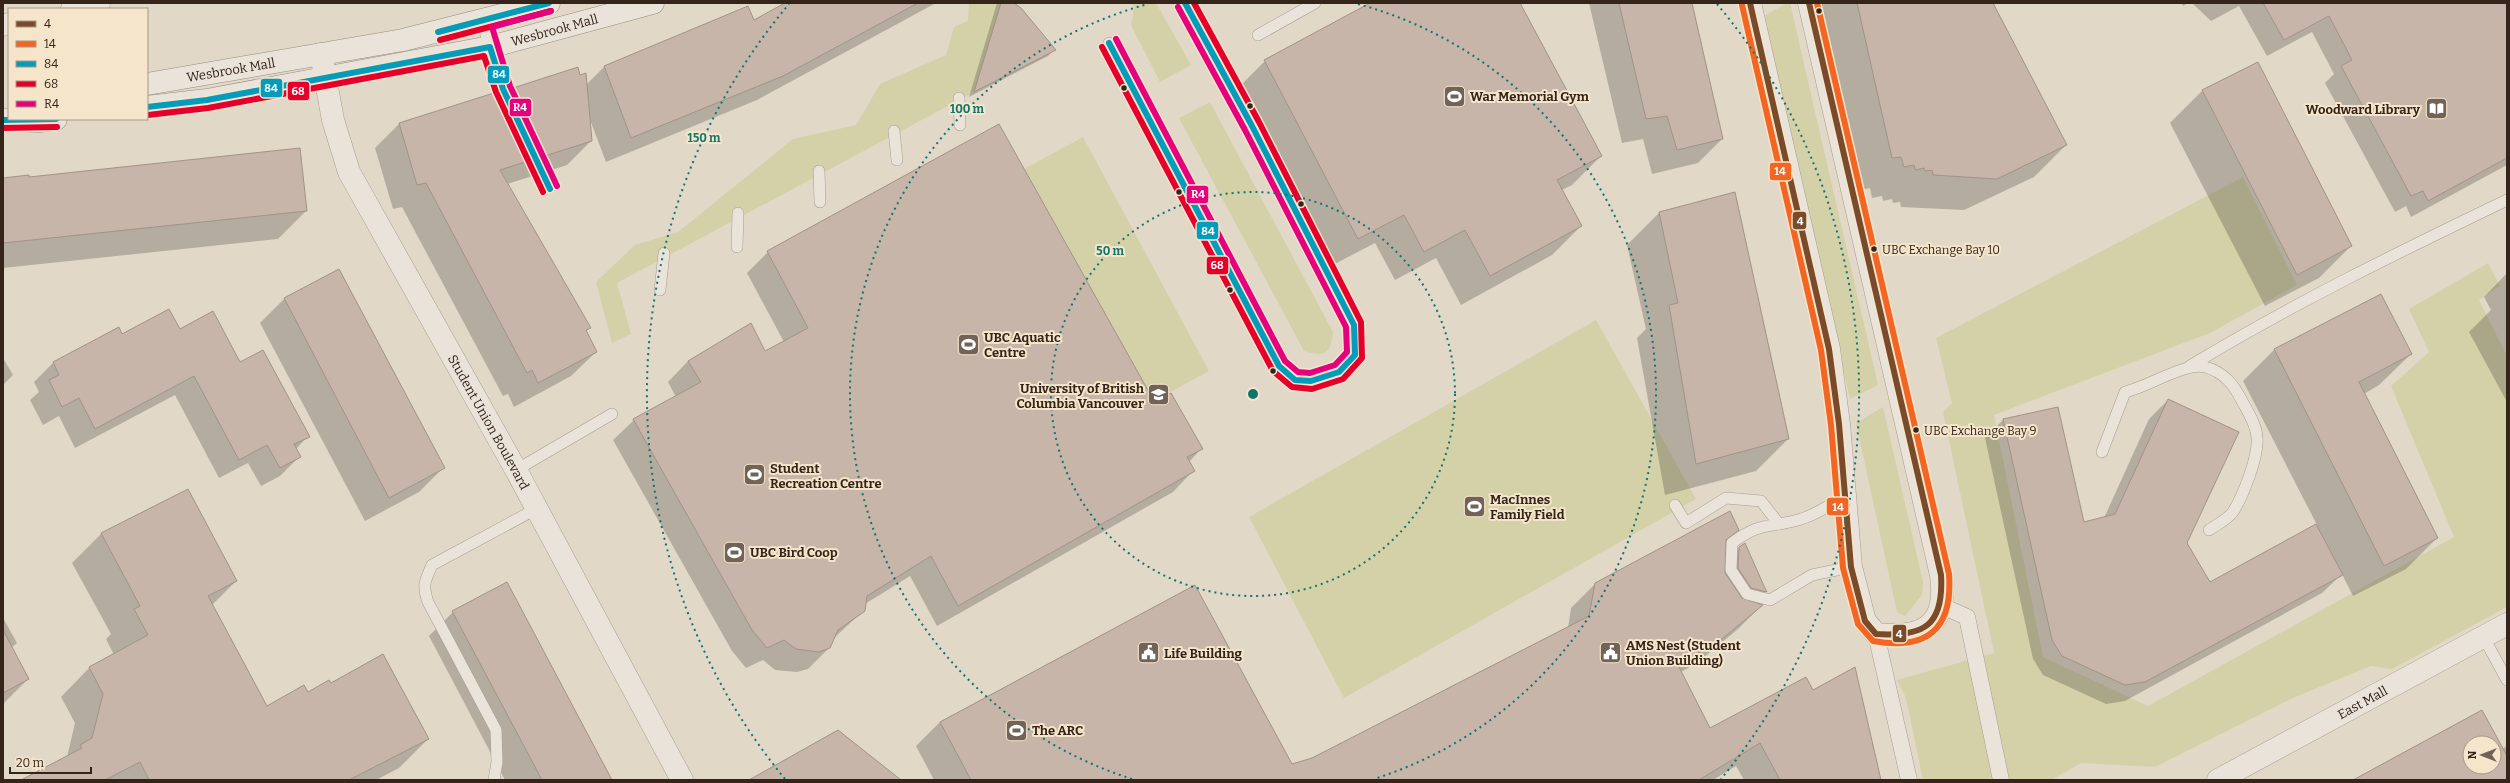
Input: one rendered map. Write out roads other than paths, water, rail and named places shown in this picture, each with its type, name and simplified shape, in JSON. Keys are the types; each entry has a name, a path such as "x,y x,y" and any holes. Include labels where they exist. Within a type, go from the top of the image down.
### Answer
{"street":[{"path":"76,8 99,3"},
{"name":"Wesbrook Mall","path":"148,84 403,40 482,22 549,3"},
{"name":"Wesbrook Mall","path":"148,107 207,100 490,47 653,3"},
{"path":"1750,3 1829,349 1839,424 1851,567 1865,621 1876,634 1909,780"},
{"path":"1809,3 1941,575 1942,606 1931,623 1922,631 1905,636 1876,634"},
{"name":"Student Union Boulevard","path":"321,54 333,120 349,172 516,470 682,780"},
{"path":"3,120 48,120"},
{"path":"1942,606 1967,618 2001,780"},
{"name":"East Mall","path":"2218,780 2484,638 2507,624"}],"lane":[{"path":"1109,43 1279,366 1295,380 1311,381 1339,372 1355,355 1354,325 1252,126 1185,3"},
{"path":"1258,35 1315,3"},
{"path":"482,22 503,89"},
{"path":"959,98 960,125"},
{"path":"894,131 897,160"},
{"path":"819,171 820,202"},
{"path":"2102,452 2125,392 2142,388 2190,366 2250,329 2394,254 2507,200"},
{"path":"737,247 738,213"},
{"path":"660,290 664,253"},
{"path":"2190,366 2204,367 2221,373 2236,387 2253,421 2257,437 2256,458 2232,513 2208,530"},
{"path":"516,470 612,414"},
{"path":"1845,495 1827,508 1799,520 1779,524 1763,525 1748,532 1732,543 1731,570 1747,594 1770,600 1812,575 1851,567"},
{"path":"1675,505 1686,523 1726,498 1761,501 1779,524"},
{"path":"494,780 497,762 496,730 423,590 432,564 536,509"},
{"path":"2484,638 2507,680"}],"place":[{"name":"War Memorial Gym","path":"1455,96"},
{"name":"Woodward Library","path":"2436,109"},
{"name":"UBC Exchange Bay 10","path":"1874,249"},
{"name":"UBC Aquatic Centre","path":"969,344"},
{"name":"University of British Columbia Vancouver","path":"1159,395"},
{"name":"UBC Exchange Bay 9","path":"1916,430"},
{"name":"Student Recreation Centre","path":"755,475"},
{"name":"MacInnes Family Field","path":"1475,506"},
{"name":"UBC Bird Coop","path":"735,552"},
{"name":"AMS Nest (Student Union Building)","path":"1610,652"},
{"name":"Life Building","path":"1149,653"},
{"name":"The ARC","path":"1016,730"}]}
